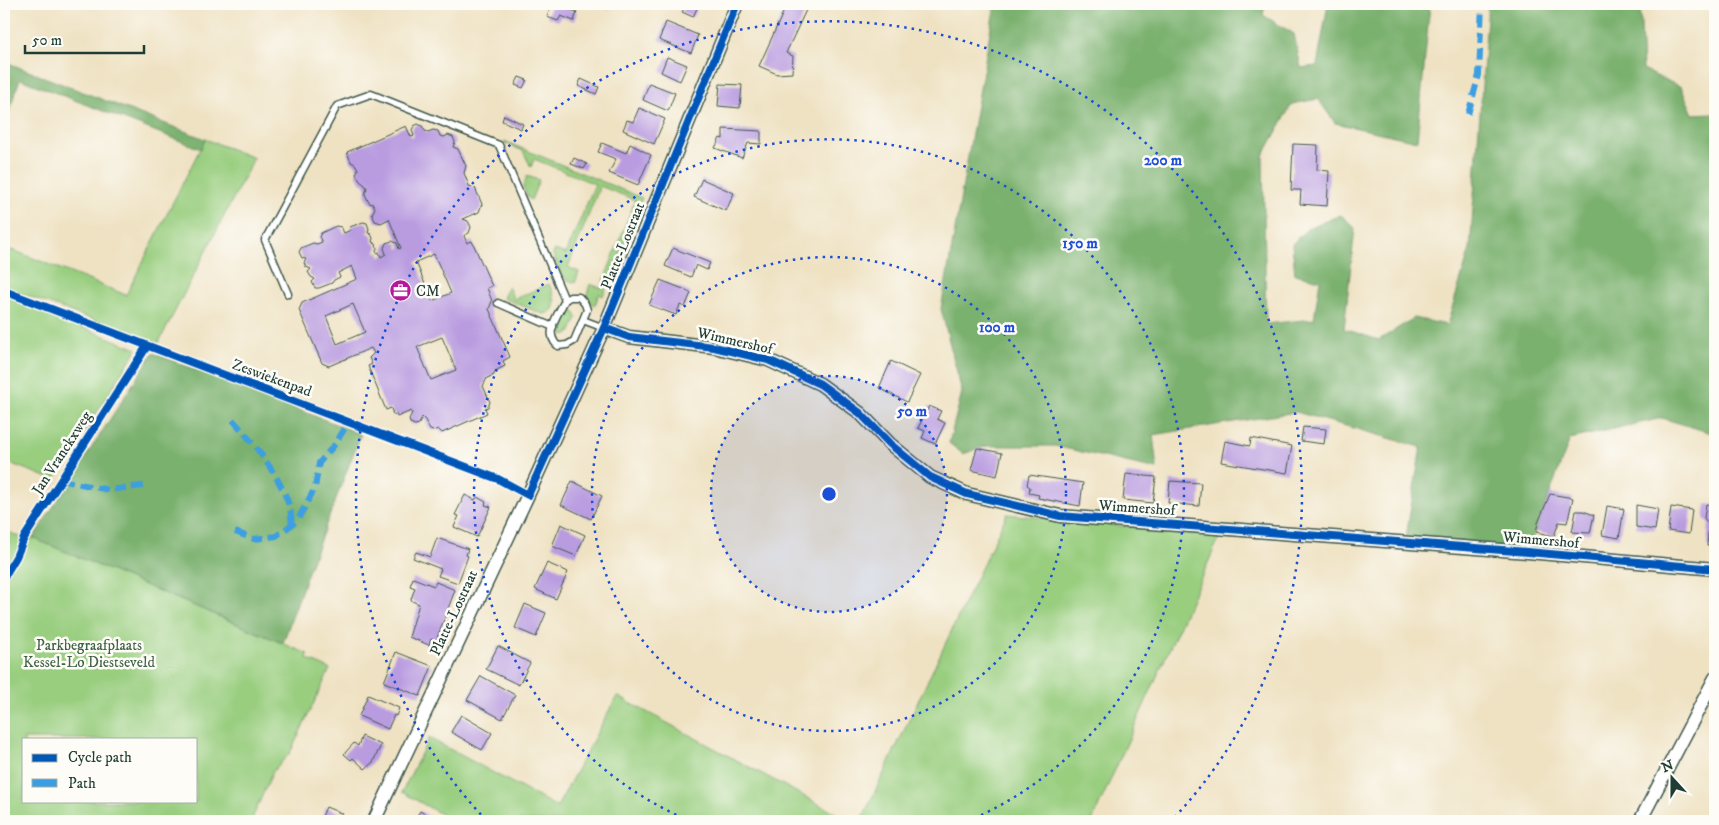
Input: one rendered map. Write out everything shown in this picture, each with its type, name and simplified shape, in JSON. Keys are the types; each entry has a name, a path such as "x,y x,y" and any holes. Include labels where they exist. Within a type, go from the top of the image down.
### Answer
{"street":[{"name":"Platte-Lostraat","path":"374,821 524,504 604,328 737,4"},
{"name":"Wimmershof","path":"604,328 629,337 714,347 768,360 820,384 860,413 890,444 930,477 967,494 1060,516 1528,552 1715,570"},
{"path":"1640,821 1715,681"}],"lane":[{"path":"288,294 265,240 337,106 371,94 499,145 565,300"},
{"path":"570,297 578,297 585,304 587,310 583,320 574,341 567,345 558,346 552,341 550,332 565,300 570,297"},
{"path":"498,303 553,327"},
{"path":"583,320 604,328"}],"green space":[{"path":"995,4 1265,4 1263,15 1294,34 1301,68 1317,66 1328,4 1430,4 1417,141 1335,123 1318,99 1292,104 1263,156 1266,324 1314,319 1320,280 1295,274 1292,244 1308,228 1341,215 1355,228 1344,329 1379,340 1414,318 1447,325 1470,249 1488,4 1640,4 1643,70 1681,87 1693,114 1713,113 1715,111 1715,434 1662,418 1570,439 1528,552 1405,543 1421,447 1296,412 1153,435 1157,469 1055,446 986,446 963,454 949,443 962,392 941,309"},
{"path":"4,61 205,139 201,149 20,79 4,126"},
{"path":"205,139 254,158 158,344 4,287 4,249 15,251 126,295"},
{"path":"504,141 642,198 603,296 599,294 595,305 586,298 590,284 601,288 635,200 600,186 568,267 579,272 575,283 563,278 553,254 555,250 566,254 595,184 534,159 531,167 523,151"},
{"path":"527,176 539,180 531,200 528,198 523,187"},
{"path":"549,284 555,302 554,307 549,313 543,314 503,298 508,287 514,299"},
{"path":"4,296 137,349 54,480 4,461"},
{"path":"570,311 574,311 577,318 570,333 564,335 561,328"},
{"path":"153,353 361,434 309,569 283,643 33,538"},
{"path":"1007,514 1220,536 1092,821 861,821"},
{"name":"Parkbegraafplaats Kessel-Lo Diestseveld","path":"4,530 20,537 33,538 308,654 307,659 330,669 290,753 273,771 251,821 4,821"},
{"path":"617,696 850,821 453,821 402,792 429,738 557,807"}],"building":[{"path":"552,4 577,12 574,21 561,16 558,21 547,17"},
{"path":"597,4 612,4 609,9"},
{"path":"678,4 703,4 702,7 698,6 693,17 682,12 685,7"},
{"path":"787,4 793,4 806,10 786,53 793,56 792,73 777,74 759,66"},
{"path":"666,22 698,35 691,53 659,40"},
{"path":"667,57 687,65 680,81 661,72"},
{"path":"519,77 527,80 523,88 515,85"},
{"path":"581,79 599,87 596,94 578,86"},
{"path":"649,83 675,93 668,111 643,100"},
{"path":"720,84 742,85 740,108 718,106"},
{"path":"639,108 665,119 654,144 623,130 627,120 633,122"},
{"path":"504,115 523,124 521,129 502,121"},
{"path":"418,124 425,131 438,131 440,136 448,135 453,137 455,142 453,147 458,149 466,166 464,173 469,186 475,188 482,204 479,212 463,219 468,221 471,227 469,233 464,236 467,243 472,241 492,286 487,288 492,301 489,309 510,357 503,361 505,366 487,378 483,386 490,402 488,407 485,408 487,413 442,433 438,429 430,430 422,417 419,424 410,423 411,411 397,417 396,414 393,415 391,408 386,410 368,366 372,364 369,358 374,353 371,348 329,366 322,363 299,310 302,303 357,279 352,266 338,273 340,277 332,283 315,288 312,282 315,279 308,272 311,269 306,267 304,263 306,259 302,258 299,252 301,248 313,243 322,242 319,237 321,233 336,226 341,227 344,233 351,230 350,227 363,222 367,223 368,233 371,234 372,242 376,244 376,251 377,253 379,252 381,257 386,254 384,248 386,243 392,241 397,243 399,249 401,248 389,219 381,223 375,221 372,214 375,208 373,204 369,203 365,194 367,188 356,174 358,169 351,162 347,152 406,126 411,137 414,136 412,130","holes":["434,254 451,293 432,301 416,262","353,304 365,332 337,344 326,316","442,337 456,370 431,380 417,347"]},
{"path":"723,129 761,131 761,144 748,143 742,158 715,148 720,138 723,139"},
{"path":"602,143 626,153 630,144 651,155 638,185 609,173 616,159 598,152"},
{"path":"1293,144 1318,145 1317,170 1329,171 1327,206 1300,204 1301,190 1291,190"},
{"path":"574,158 587,164 584,169 571,164"},
{"path":"702,179 734,193 726,211 694,197"},
{"path":"673,248 710,263 707,270 696,265 691,277 665,266"},
{"path":"660,280 691,293 685,307 680,305 676,315 649,305"},
{"path":"891,361 920,375 907,402 879,388"},
{"path":"929,406 941,411 937,419 945,423 935,444 922,438 925,431 918,428"},
{"path":"1303,427 1326,429 1324,444 1301,441"},
{"path":"1251,438 1292,446 1287,473 1221,462 1225,441 1250,446"},
{"path":"977,448 1002,453 997,476 971,470"},
{"path":"1126,474 1156,477 1153,503 1123,500"},
{"path":"1029,475 1083,483 1080,506 1038,498 1039,495 1029,493 1030,487 1027,485"},
{"path":"572,481 602,496 591,519 561,505"},
{"path":"1170,481 1201,483 1199,506 1168,503"},
{"path":"1550,494 1573,498 1567,523 1559,522 1554,536 1536,532"},
{"path":"465,495 475,500 477,497 486,502 485,505 491,507 477,537 454,527 459,516 455,515"},
{"path":"1706,504 1715,505 1715,547 1707,546 1709,525 1704,518"},
{"path":"1636,505 1658,509 1655,530 1636,527"},
{"path":"1607,506 1624,509 1619,538 1602,535"},
{"path":"1671,507 1692,510 1689,534 1668,531"},
{"path":"1576,511 1583,511 1594,515 1590,533 1572,532"},
{"path":"561,524 585,535 576,556 552,546"},
{"path":"437,538 468,549 466,555 468,556 458,583 438,576 441,569 413,558 416,552 430,557"},
{"path":"547,563 568,572 556,599 535,589"},
{"path":"413,578 434,586 436,582 455,590 436,641 431,639 429,645 409,637 419,604 411,599 415,588 410,586"},
{"path":"525,604 546,613 536,637 515,628"},
{"path":"498,646 530,663 519,685 486,669"},
{"path":"396,652 432,666 420,696 384,682"},
{"path":"481,676 515,695 502,719 467,700"},
{"path":"368,695 399,708 388,729 359,716"},
{"path":"461,715 492,733 482,750 451,732"},
{"path":"362,736 381,745 373,762 365,769 353,758 351,760 344,754 354,743 358,746"},
{"path":"326,807 343,814 340,821 320,821"},
{"path":"420,811 437,821 414,821"}],"marked path":[{"path":"1468,114 1479,75 1482,4"},
{"path":"233,420 251,441 280,484 291,513 291,525"},
{"path":"235,532 254,539 276,536 297,521 315,488 319,463 336,443 349,421"},
{"path":"61,480 109,490 149,485"}],"cycle path":[{"name":"Zeswiekenpad","path":"4,291 498,479 528,495 604,328 737,4"},
{"path":"604,328 629,337 714,347 768,360 820,384 860,413 890,444 930,477 967,494 1060,516 1528,552 1715,569"},
{"name":"Jan Vranckxweg","path":"4,577 16,557 24,538 147,346"}],"place":[{"name":"CM","path":"400,291"}]}
